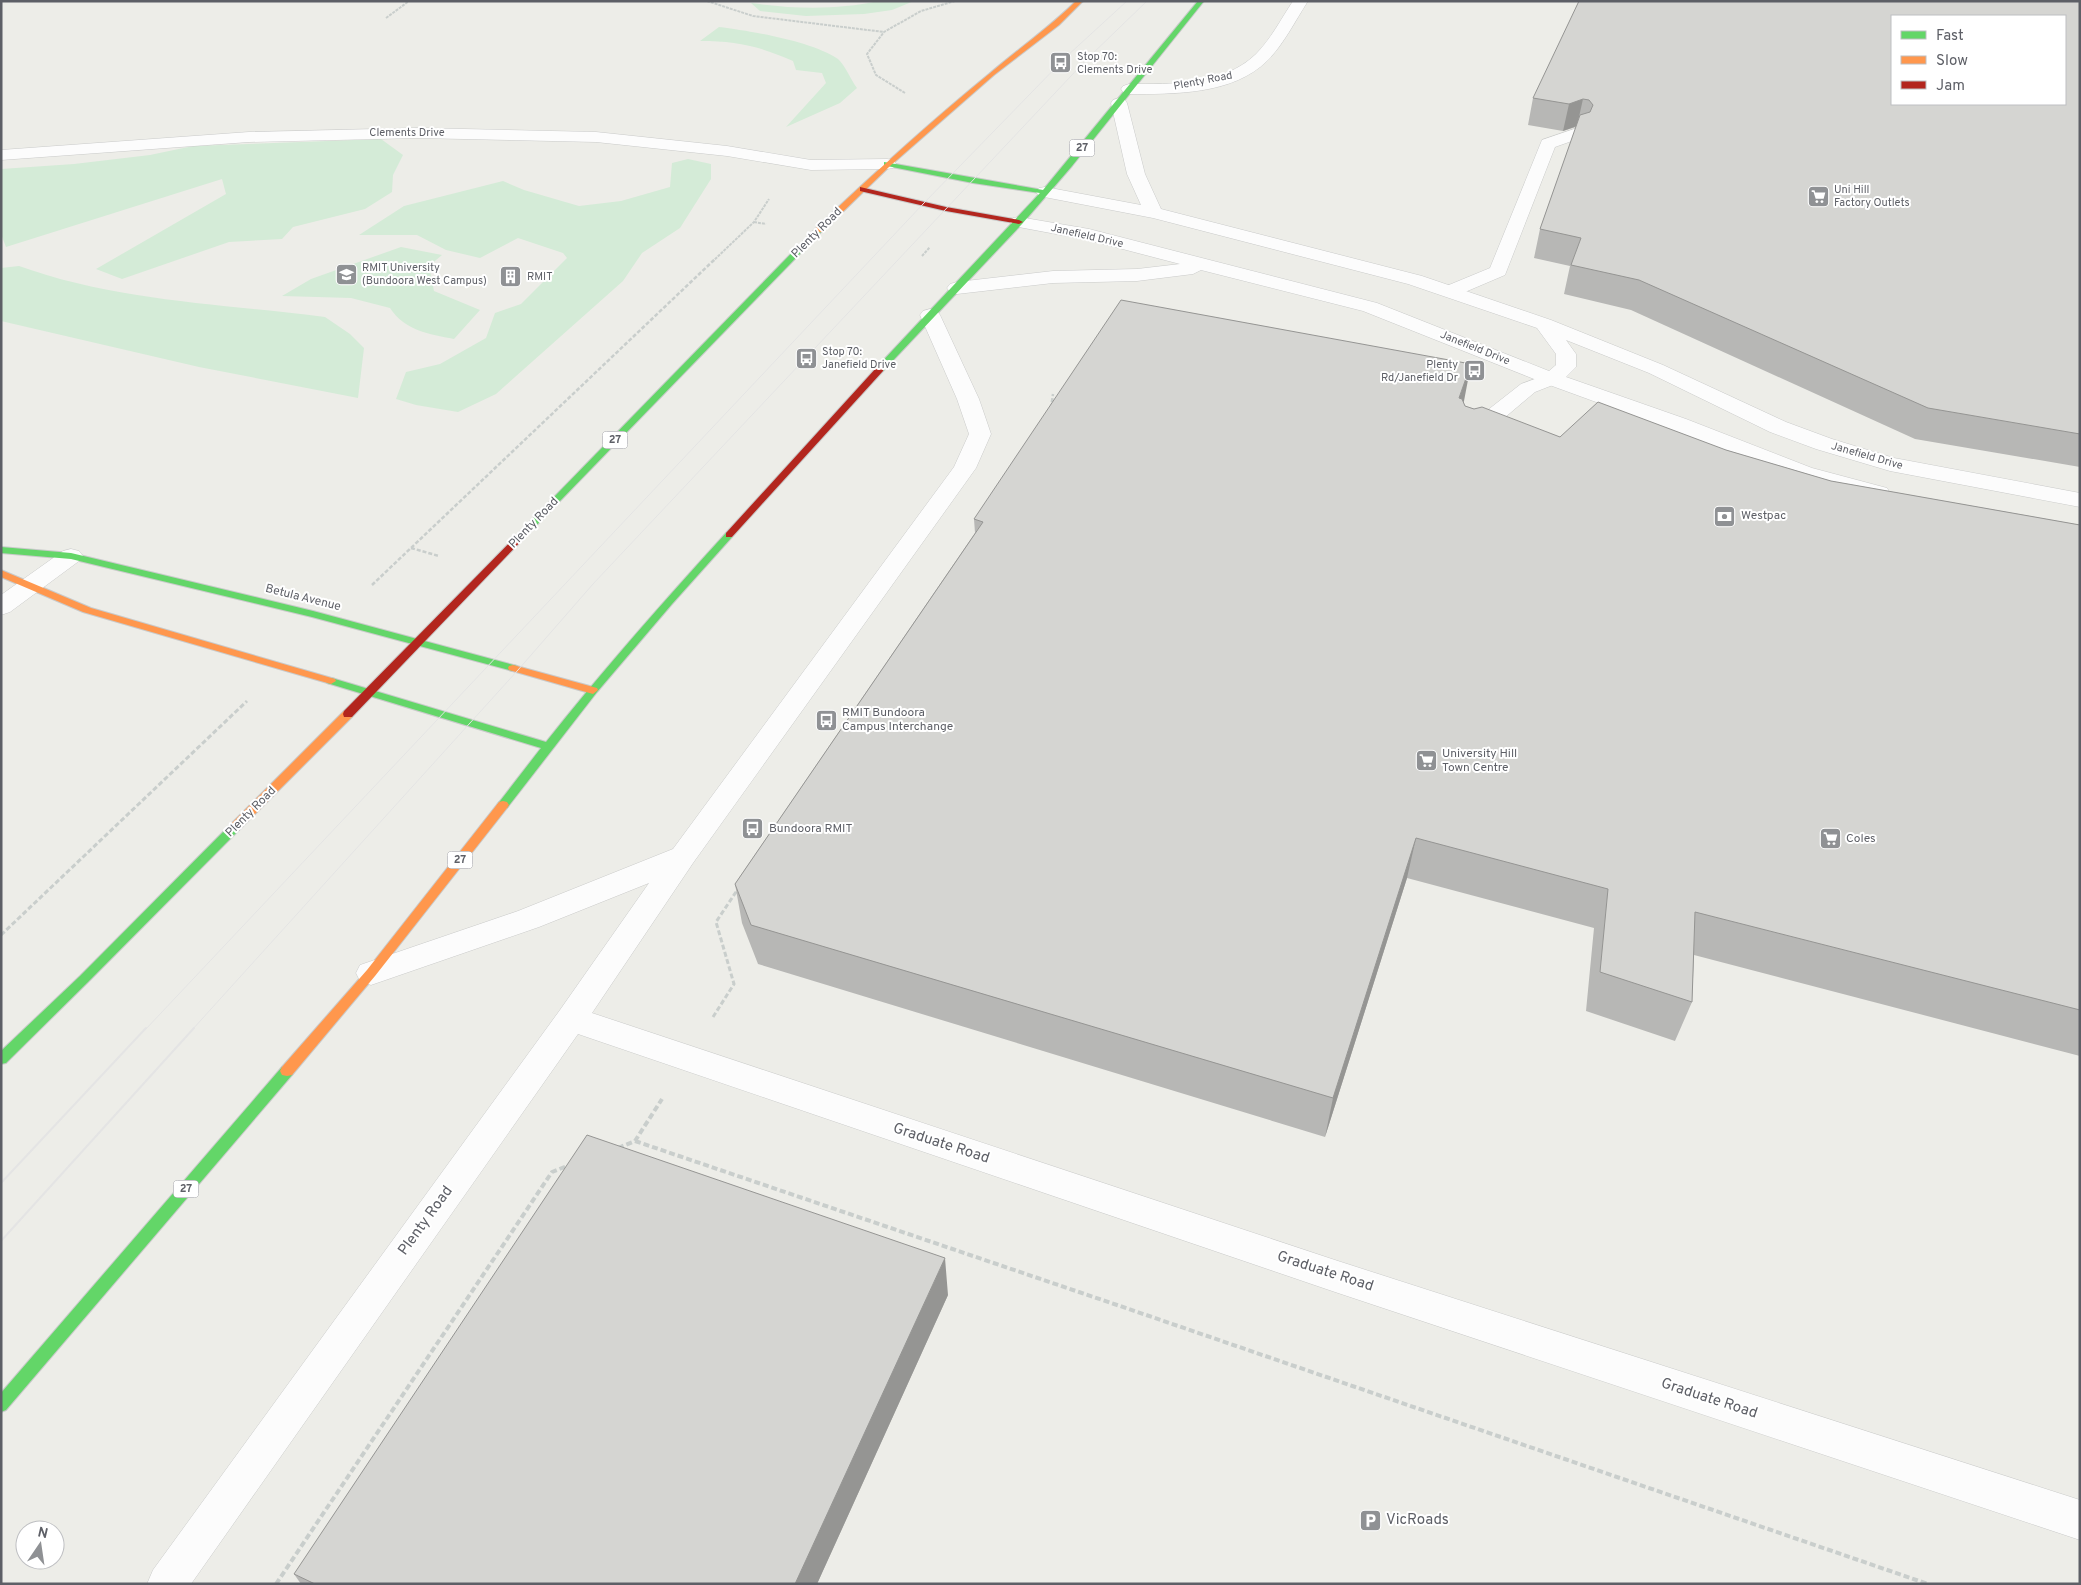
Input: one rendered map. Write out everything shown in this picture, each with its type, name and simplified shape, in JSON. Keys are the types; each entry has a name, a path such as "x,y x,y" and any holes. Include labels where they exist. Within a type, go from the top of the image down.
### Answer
{"main road":[{"name":"Plenty Road","path":"1,1059 84,979 369,693 819,230 863,190 887,164 992,74 1057,24 1080,1"},
{"name":"27","path":"957,288 1045,192 1200,1"},
{"name":"Janefield Drive","path":"887,164 973,181 1045,192"},
{"name":"Janefield Drive","path":"863,190 946,209 1019,222"},
{"path":"930,315 957,288"},
{"name":"27","path":"1,1405 371,973 593,690 668,602 930,315"},
{"name":"Betula Avenue","path":"1,550 72,556 335,620 593,690"},
{"path":"1,573 87,610 285,667 550,747"}],"street":[{"name":"Plenty Road","path":"1124,96 1208,83 1235,76 1261,58 1301,1"},
{"path":"1124,96 1136,174 1154,213"},
{"path":"1451,291 1498,271 1548,144 1577,133"},
{"name":"Clements Drive","path":"1,155 249,137 338,134 476,134 596,137 668,143 811,165 887,164"},
{"name":"Clements Drive","path":"811,165 863,190"},
{"name":"Janefield Drive","path":"1045,192 1154,213 1451,291 1544,324 1656,369 1778,428 1824,444 1890,464 2080,500"},
{"name":"Janefield Drive","path":"1019,222 1089,235 1370,307 1417,324 1551,379 1678,424 1804,473 1898,498"},
{"path":"957,288 1053,277 1137,275 1207,266"},
{"name":"Plenty Road","path":"167,1584 571,1019 683,856 964,468 980,434 968,399 930,315"},
{"path":"1467,438 1528,388 1551,379 1566,367 1566,354 1544,324"},
{"path":"1,607 72,556"},
{"name":"Plenty Road","path":"371,973 509,928 608,890 683,856"},
{"name":"Graduate Road","path":"571,1019 1338,1277 2080,1520"}],"path":[{"path":"386,18 410,1"},
{"path":"707,1 753,16 884,32"},
{"path":"906,94 876,75 867,54 884,32 921,11 955,1"},
{"path":"335,620 754,222 769,199 811,165"},
{"path":"922,256 932,244"},
{"path":"1050,411 1053,394"},
{"path":"1,935 285,667"},
{"path":"734,984 716,922 744,881"},
{"path":"617,1148 635,1141 1080,1290 1290,1365 1928,1584"},
{"path":"276,1584 552,1172 570,1165"}],"green space":[{"path":"879,1 914,1 892,10 864,14 806,16 760,11 751,3 815,8"},
{"path":"719,27 780,38 813,47 838,59 857,88 840,103 786,127 826,83 822,73 796,70 793,61 758,48 736,43 700,41"},
{"path":"381,139 403,155 393,175 392,192 365,209 293,227 282,239 229,242 122,279 96,269 226,194 222,179 6,247 1,234 1,169 74,164 150,155 193,146"},
{"path":"688,159 711,164 711,179 680,228 642,253 623,281 496,394 458,412 416,405 396,399 406,372 440,364 486,338 495,313 521,304 567,258 563,253 518,238 480,258 446,250 417,235 359,235 404,206 503,181 524,190 579,206 621,201 670,187 672,163"},
{"path":"401,247 442,255 429,266 434,291 480,310 454,339 410,327 396,316 390,308 351,298 282,296 311,279"},
{"path":"19,266 56,278 132,294 325,317 350,334 364,348 358,398 199,367 1,321 1,268"}],"building":[{"name":"Uni Hill Factory Outlets","path":"1579,1 2080,1 2080,434 1928,408 1639,280 1571,265 1581,238 1540,229 1580,115 1590,112 1593,105 1589,100 1583,99 1569,104 1533,98"},
{"name":"University Hill Town Centre","path":"1121,300 1471,364 1459,398 1462,399 1465,406 1474,409 1482,407 1560,437 1598,402 1726,450 1831,481 2080,525 2080,1010 1695,912 1692,1002 1600,972 1608,889 1416,838 1333,1098 751,925 735,884 983,522 974,519"},
{"path":"587,1135 945,1258 795,1584 315,1584 294,1574"}],"tram line":[{"path":"145,1030 923,204 1067,56 1127,1"},
{"path":"192,1030 518,670 593,584 1087,59 1147,1"},
{"path":"1,1183 146,1028"},
{"path":"1,1241 194,1028"}],"traffic: fast":[{"path":"880,369 1019,222 1069,164 1201,1"},
{"path":"887,164 973,181 1045,192"},
{"path":"523,534 819,230"},
{"path":"503,805 593,690 668,602 729,535"},
{"path":"1,550 71,556 313,614 513,668"},
{"path":"331,681 550,747"},
{"path":"1,1059 84,979 234,828"},
{"path":"1,1405 287,1071"}],"traffic: slow":[{"path":"819,230 887,164 992,74 1057,24 1080,1"},
{"path":"1,573 87,610 331,681"},
{"path":"513,668 593,690"},
{"path":"234,828 348,714"},
{"path":"287,1071 371,973 503,805"}],"traffic: jam":[{"path":"863,189 946,209 1019,222"},
{"path":"729,535 880,369"},
{"path":"348,714 523,534"}],"place":[{"name":"Stop 70: Clements Drive","path":"1061,63"},
{"name":"Uni Hill Factory Outlets","path":"1818,196"},
{"name":"RMIT University (Bundoora West Campus)","path":"346,274"},
{"name":"RMIT","path":"511,277"},
{"name":"Stop 70: Janefield Drive","path":"806,358"},
{"name":"Plenty Rd/Janefield Dr","path":"1474,371"},
{"name":"Westpac","path":"1725,516"},
{"name":"RMIT Bundoora Campus Interchange","path":"826,720"},
{"name":"University Hill Town Centre","path":"1426,761"},
{"name":"Bundoora RMIT","path":"753,829"},
{"name":"Coles","path":"1830,839"},
{"name":"VicRoads","path":"1370,1520"}]}
